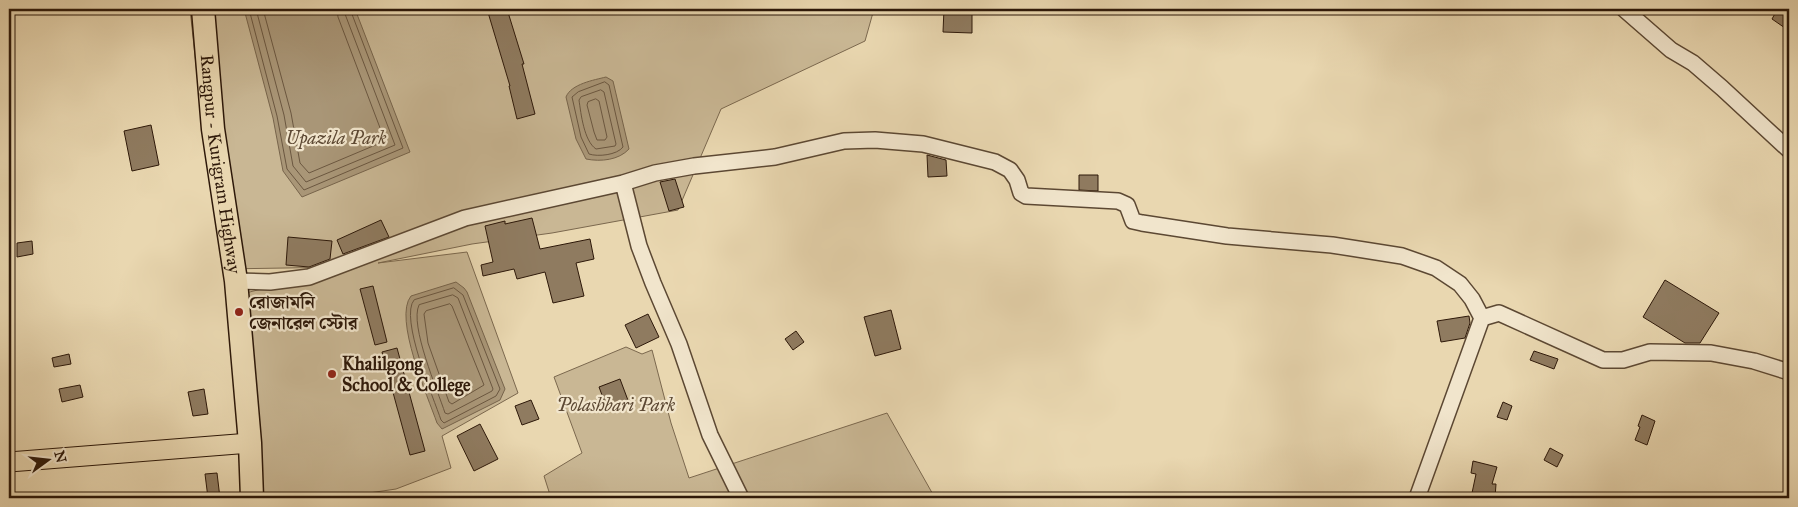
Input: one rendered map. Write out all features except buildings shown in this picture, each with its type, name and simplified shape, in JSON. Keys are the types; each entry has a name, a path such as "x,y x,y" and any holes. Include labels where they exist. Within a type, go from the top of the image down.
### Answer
{"highway":[{"name":"Rangpur - Kurigram Highway","path":"203,9 213,129 236,282 250,444 252,498"}],"main road":[{"path":"9,462 250,444"}],"street":[{"path":"1624,9 1671,50 1693,63 1789,150"},
{"path":"236,282 270,282 309,277 465,218 623,183 655,173 694,166 775,157 844,141 875,140 923,144 995,162 1010,170 1017,180 1021,193 1026,196 1118,202 1127,205 1133,221 1142,224 1227,236 1332,245 1402,256 1436,268 1460,284 1472,298 1482,318 1417,498"},
{"path":"623,183 639,246 682,352 710,435 741,498"},
{"path":"1482,318 1499,313 1603,360 1623,360 1650,352 1711,354 1754,362 1789,372"}],"green space":[{"name":"Upazila Park","path":"190,9 874,9 865,41 721,109 678,210 552,233 472,244 378,263 467,252 518,393 442,436 451,468 396,489 335,498 256,498 230,297 348,267 224,269 203,130"},
{"name":"Polashbari Park","path":"626,347 642,354 652,350 671,423 689,478 887,413 935,498 551,498 544,476 582,453 554,377"}],"water":[{"path":"244,9 355,9 410,152 302,197 283,171 273,118"},
{"path":"606,77 613,81 629,149 615,158 586,159 576,139 566,97 578,86"},
{"path":"456,282 467,292 505,389 500,400 442,429 437,423 414,358 406,321 407,307 411,296"}],"place":[{"name":"রোজামনি জেনারেল স্টোর","path":"239,312"},
{"name":"Khalilgong School & College","path":"332,374"}]}
